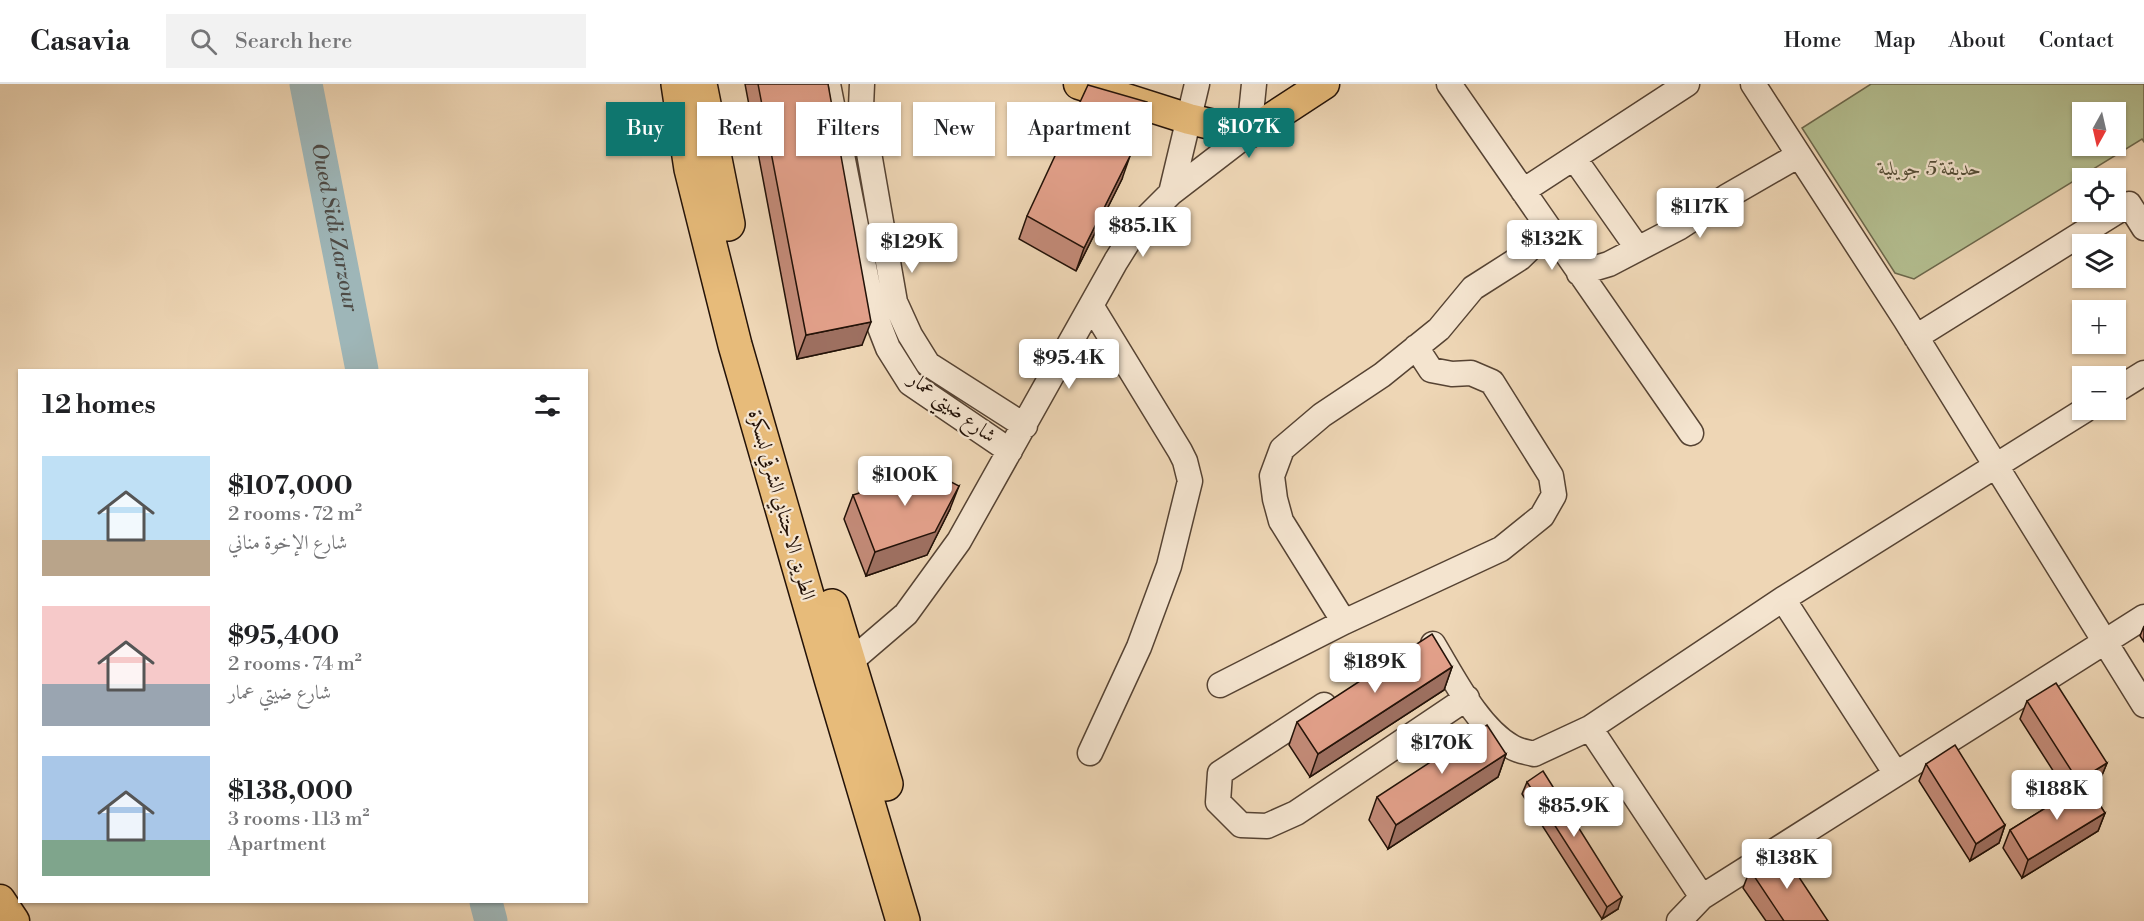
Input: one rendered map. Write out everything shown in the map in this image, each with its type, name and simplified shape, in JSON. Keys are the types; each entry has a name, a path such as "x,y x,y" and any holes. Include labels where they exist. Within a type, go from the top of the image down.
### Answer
{"highway":[{"name":"الطريق الاجتنابي الشرقي لبسكرة","path":"678,84 692,169 735,345 828,671 903,921"},
{"name":"الطريق الاجتنابي الشرقي لبسكرة","path":"700,84 719,188 753,331 925,921"}],"main road":[{"path":"1079,84 1189,119 1249,133 1324,84"},
{"path":"0,900 15,921"}],"street":[{"name":"شارع ضيتي عمار","path":"828,84 884,305 888,348 910,383 1010,451"},
{"path":"862,84 861,107 884,305 910,334 928,364 1025,426"},
{"path":"1171,193 1197,84"},
{"path":"850,662 906,614 959,541 1116,261 1138,226 1171,193 1249,133 1254,84"},
{"path":"1449,84 1691,433"},
{"path":"1522,191 1687,84"},
{"path":"1753,84 1996,464 2144,705"},
{"path":"1579,273 1609,264 1680,227 1798,155"},
{"path":"1574,158 1638,249"},
{"path":"1910,328 2129,204 2144,228"},
{"path":"1344,622 1281,521 1272,476 1282,449 1322,415 1382,375 1439,329 1473,288 1520,258 1549,230"},
{"path":"1090,753 1139,647 1165,576 1190,481 1180,451 1092,307"},
{"path":"1220,685 1344,622 1501,549 1542,516 1554,495 1551,476 1492,382 1471,373 1452,374 1431,370 1416,347"},
{"path":"2126,385 2143,376"},
{"path":"1408,650 1428,637 1489,728 1512,747 1534,754 1590,728 1783,599 2072,418"},
{"path":"1783,599 1896,774"},
{"path":"1679,921 1702,897 2144,617"},
{"path":"1339,695 1220,773 1218,802 1241,825 1267,826 1296,813 1467,698"},
{"path":"1590,728 1702,897"}],"green space":[{"name":"حديقة 5 جويلية","path":"1871,84 2144,84 2144,142 2142,139 2126,149 2126,102 2072,102 2072,156 2114,156 2095,168 2072,168 2072,182 1914,279 1895,273 1802,128"}],"building":[{"path":"758,84 828,84 831,102 796,102 796,156 841,156 871,322 806,335 772,156 784,156 784,102 761,102"},
{"path":"1088,85 1147,102 1080,102"},
{"path":"1055,156 1130,156 1084,248 1027,216"},
{"path":"907,459 959,486 935,532 875,552 853,495 897,481"},
{"path":"1432,634 1452,667 1318,754 1297,722"},
{"path":"2056,683 2107,763 2078,781 2027,701"},
{"path":"1487,725 1506,754 1396,825 1377,797"},
{"path":"1955,745 2005,825 1976,844 1926,764"},
{"path":"1543,771 1622,897 1607,907 1527,782"},
{"path":"2086,783 2105,813 2028,860 2010,830"},
{"path":"1781,850 1828,921 1784,921 1750,870"}],"waterway":[{"name":"Oued Sidi Zarzour","path":"306,84 362,369"},
{"name":"Oued Sidi Zarzour","path":"486,903 491,921"}]}
